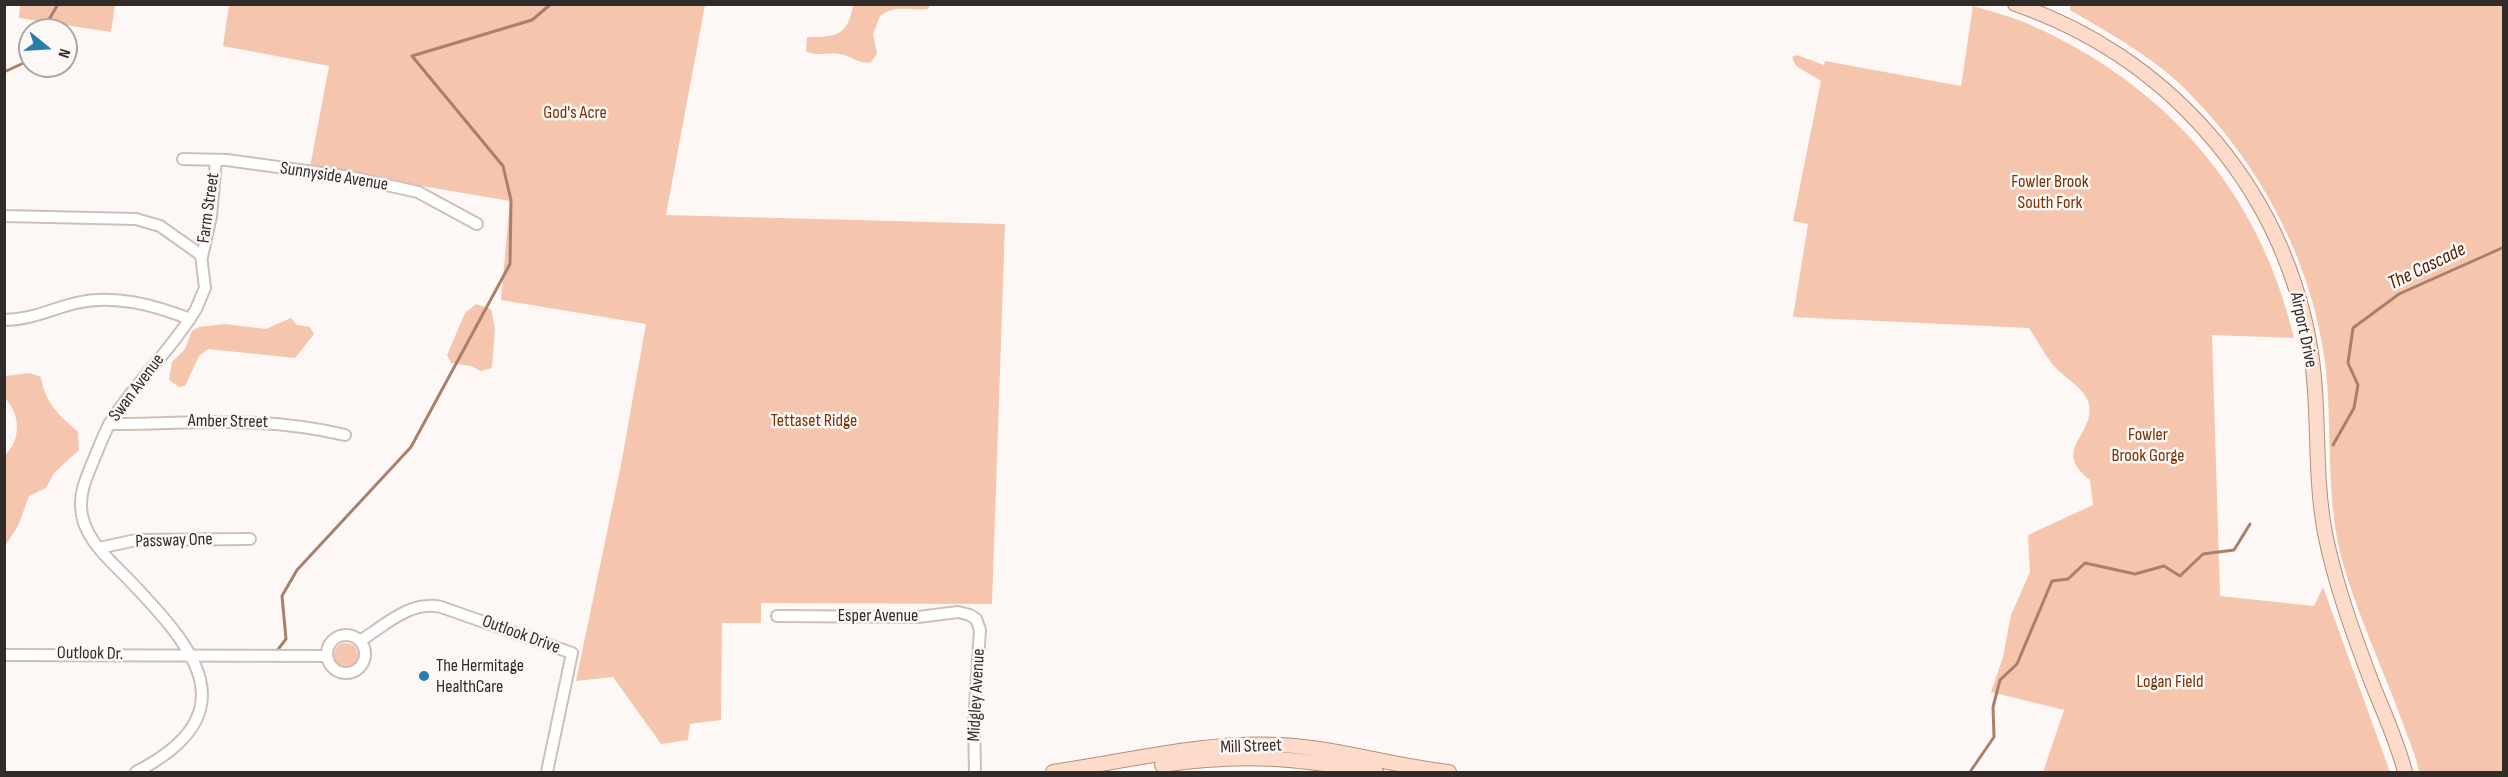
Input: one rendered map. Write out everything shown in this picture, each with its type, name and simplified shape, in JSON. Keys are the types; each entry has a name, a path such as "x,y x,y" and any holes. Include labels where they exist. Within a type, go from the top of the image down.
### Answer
{"main road":[{"name":"Airport Drive","path":"2015,4 2057,20 2089,37 2150,77 2207,130 2241,175 2268,223 2299,298 2309,342 2320,500 2331,559 2348,617 2405,772"},
{"name":"Mill Street","path":"1053,772 1208,748 1253,745 1306,747 1376,772"},
{"name":"Mill Street","path":"1112,772 1231,756 1353,762 1449,772"}],"street":[{"name":"Sunnyside Avenue","path":"183,159 216,160 350,177 418,192 477,224"},
{"name":"Farm Street","path":"202,257 211,216 216,160"},
{"path":"4,216 142,219 168,230 196,249 202,257"},
{"name":"Swan Avenue","path":"136,772 175,746 197,720 203,687 200,671 192,656 151,603 99,548 85,526 81,505 85,481 110,424 190,319 205,288 202,257"},
{"path":"4,320 31,318 81,302 114,300 149,305 190,319"},
{"name":"Amber Street","path":"110,424 245,421 299,426 345,435"},
{"name":"Passway One","path":"99,548 136,540 250,538"},
{"name":"Outlook Drive","path":"360,641 410,609 427,605 441,607 572,653 547,772"},
{"name":"Esper Avenue","path":"777,616 918,617 958,612 976,619"},
{"name":"Midgley Avenue","path":"975,772 974,722 980,630 976,619"},
{"path":"351,636 360,641 365,657 354,671 338,671 329,663 327,656 331,643 338,637 351,636"},
{"path":"4,654 327,656"}],"green space":[{"path":"2070,4 2503,5 2503,772 2419,772 2412,746 2354,598 2341,556 2333,508 2327,386 2318,323 2293,248 2257,178 2234,145 2182,86 2142,54 2070,10"},
{"path":"20,5 115,5 111,32 78,27 78,18 19,18"},
{"name":"Tettaset Ridge","path":"229,5 705,5 666,215 1005,224 992,604 761,603 761,623 722,623 721,720 690,724 688,740 661,744 613,677 576,681 621,465 646,324 501,300 510,201 310,167 329,66 223,46"},
{"path":"853,5 930,5 928,9 897,9 880,16 873,34 877,54 871,62 862,62 839,54 814,54 806,51 807,37 833,35 844,29 851,16"},
{"path":"1973,6 2033,26 2082,51 2126,80 2166,113 2201,150 2232,192 2258,237 2279,285 2294,338 2212,335 2220,596 2314,606 2323,587 2390,772 2043,772 2064,710 1991,692 2003,657 2011,615 2030,572 2028,535 2093,505 2090,480 2074,460 2074,451 2089,416 2089,405 2084,394 2051,363 2029,328 1793,317 1808,224 1793,221 1821,81 1796,66 1792,57 1797,55 1824,65 1825,61 1961,86"},
{"path":"476,304 491,309 495,329 492,368 481,371 471,366 451,363 447,355 465,313"},
{"path":"291,318 297,325 310,327 314,334 295,358 208,349 199,356 185,386 179,387 169,380 172,362 185,349 192,331 199,327 225,324 266,329"},
{"path":"30,373 41,377 49,401 78,432 79,450 54,473 46,488 29,496 18,526 5,546 5,455 14,442 17,426 14,411 5,398 5,376"},
{"path":"346,643 355,646 358,655 355,664 346,667 337,664 334,655 337,646"}],"waterway":[{"path":"50,18 58,4"},
{"path":"276,652 286,639 282,596 297,570 411,447 510,264 511,200 503,166 412,56 532,20 551,4"},
{"path":"4,72 18,66"},
{"name":"The Cascade","path":"2333,445 2354,408 2358,385 2348,363 2353,328 2399,294 2502,248"},
{"name":"The Cascade","path":"1970,772 1994,737 1993,707 2000,680 2017,664 2052,581 2068,579 2085,563 2135,574 2164,566 2180,576 2203,554 2234,550 2250,524"}],"place":[{"name":"The Hermitage HealthCare","path":"424,676"}],"park label":[{"name":"God's Acre","path":"575,113"},
{"name":"Fowler Brook South Fork","path":"2050,192"},
{"name":"Fowler Brook Gorge","path":"2148,445"},
{"name":"Logan Field","path":"2170,682"}]}
